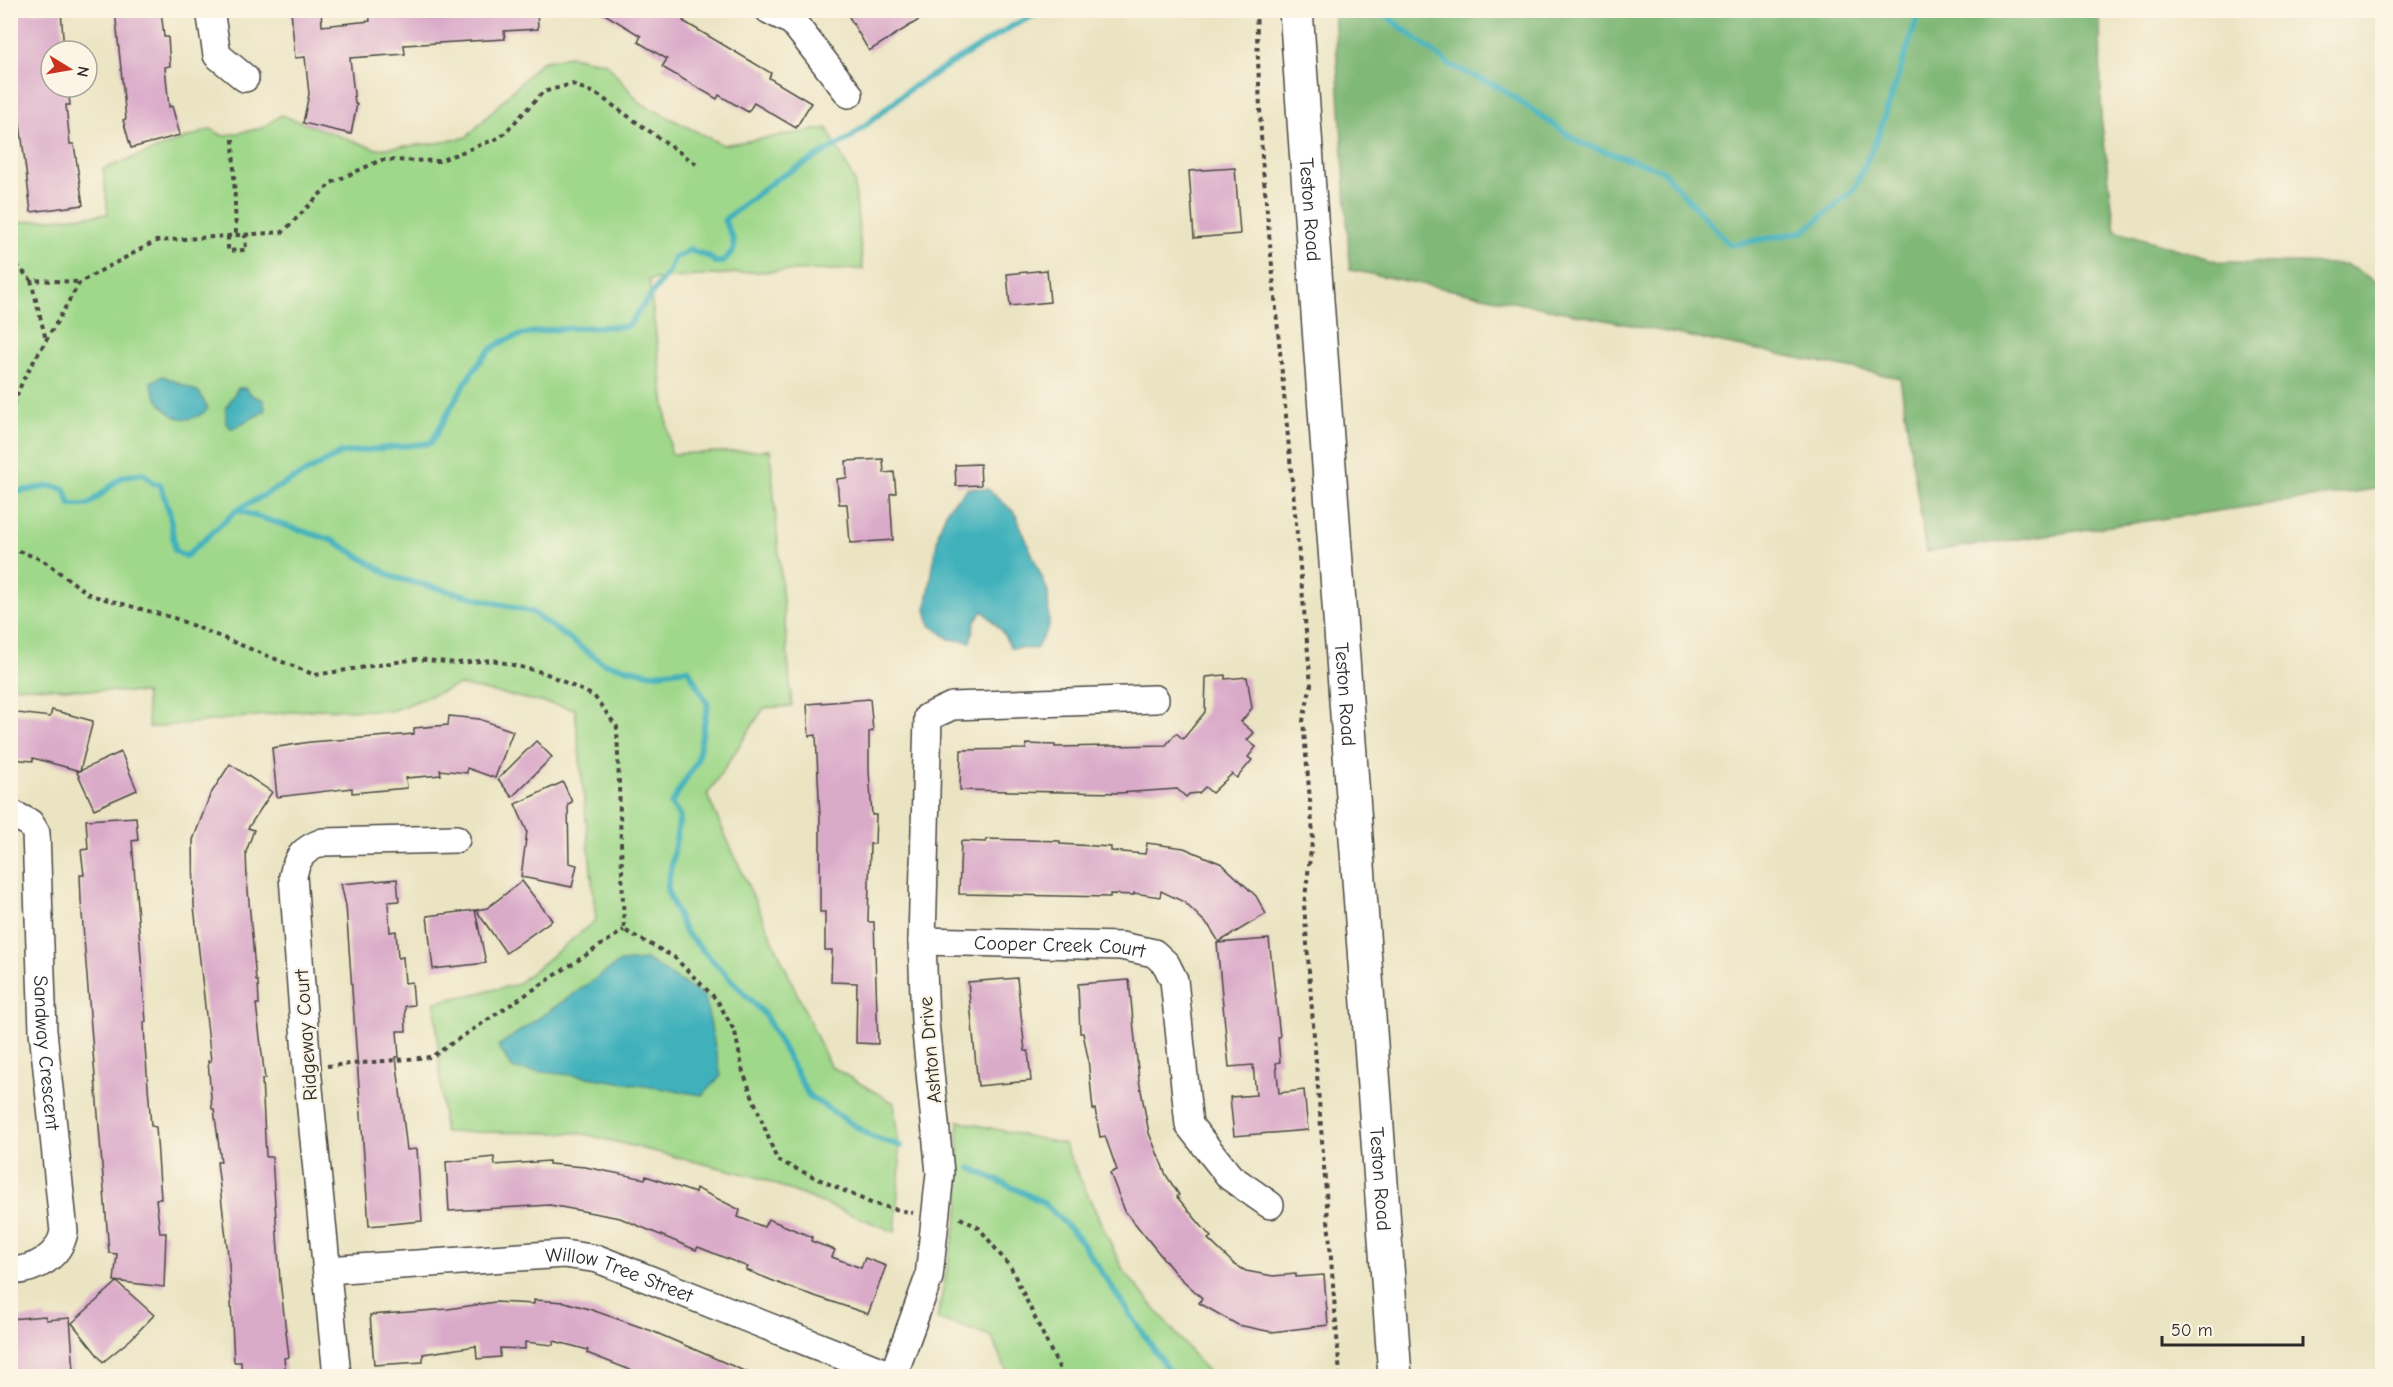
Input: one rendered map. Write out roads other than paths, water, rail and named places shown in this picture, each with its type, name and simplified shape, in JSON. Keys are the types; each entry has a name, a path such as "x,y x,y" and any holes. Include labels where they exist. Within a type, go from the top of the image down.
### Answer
{"main road":[{"name":"Teston Road","path":"1296,10 1395,1377"}],"street":[{"path":"210,10 216,55 245,78"},
{"path":"788,14 849,94"},
{"name":"Ashton Drive","path":"893,1376 929,1277 940,1173 926,1022 922,941 928,717 952,706 1155,699"},
{"name":"Sandway Crescent","path":"10,813 30,823 36,833 43,1031 64,1232 61,1245 53,1255 40,1264 10,1271"},
{"name":"Ridgeway Court","path":"337,1377 307,1068 293,876 296,860 308,848 323,842 456,839"},
{"name":"Cooper Creek Court","path":"922,941 1120,946 1154,953 1166,964 1174,980 1189,1125 1230,1177 1270,1205"},
{"name":"Willow Tree Street","path":"327,1270 564,1254 598,1259 893,1376"}],"water":[{"path":"163,376 199,392 208,409 199,416 189,419 172,415 159,401 151,382"},
{"path":"238,388 245,388 253,396 264,400 265,411 232,429 226,423 226,408"},
{"path":"968,488 988,489 1015,513 1048,592 1049,626 1036,649 1011,648 1001,630 983,611 975,621 970,642 949,639 930,625 926,609 939,530 948,508"},
{"path":"647,960 705,997 721,1076 702,1095 581,1076 513,1069 498,1046 620,962"}],"waterway":[{"path":"10,493 50,486 65,489 70,505 88,505 122,477 143,473 153,483 160,484 170,514 175,551 186,556 237,510 341,453 431,443 466,381 490,350 502,342 536,332 628,326 669,271 674,257 690,249 715,262 723,262 734,249 733,239 724,220 775,180 850,138 911,88 1014,25 1045,10"},
{"path":"1379,10 1450,65 1502,89 1580,143 1662,170 1730,245 1803,232 1854,190 1880,131 1920,10"},
{"path":"237,510 334,541 393,577 532,612 603,663 653,674 688,669 708,705 697,761 671,804 680,817 667,890 685,932 765,1015 809,1096 872,1137 901,1146"},
{"path":"971,1168 1043,1202 1078,1237 1172,1376"}]}
